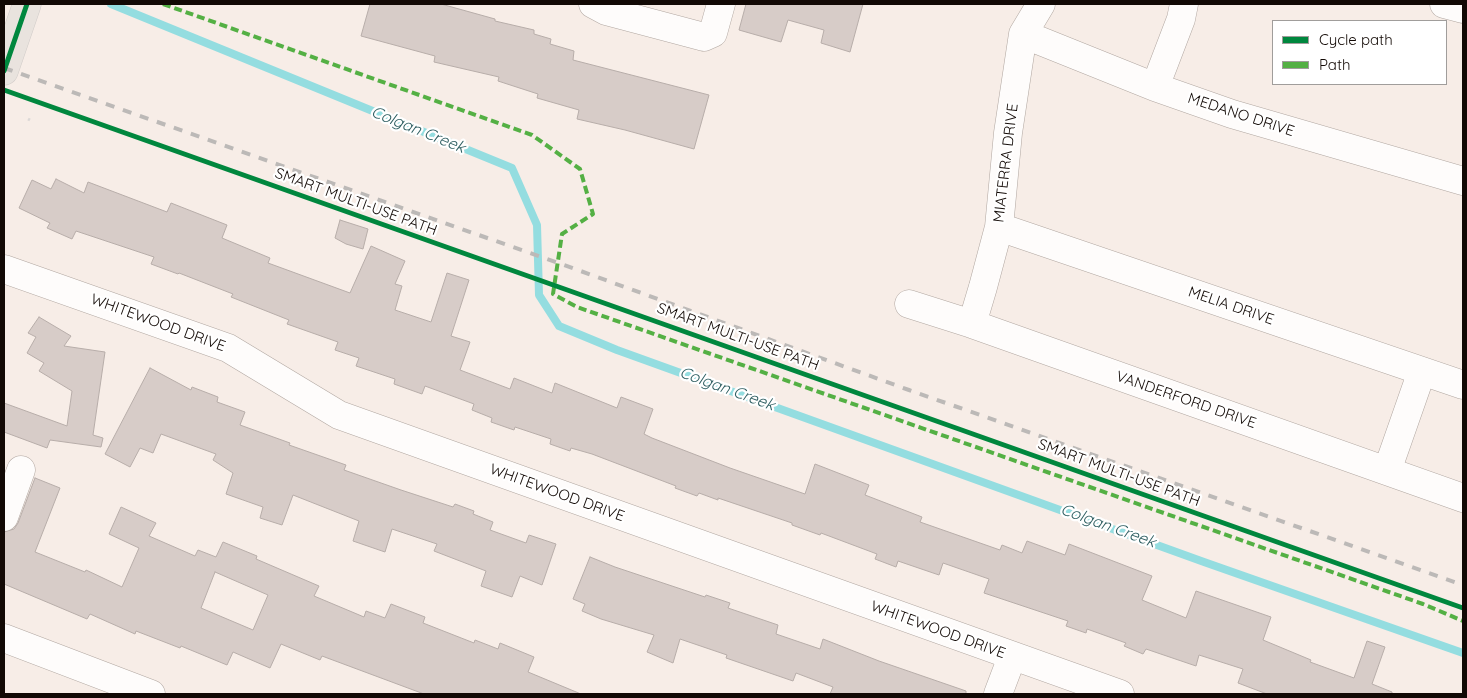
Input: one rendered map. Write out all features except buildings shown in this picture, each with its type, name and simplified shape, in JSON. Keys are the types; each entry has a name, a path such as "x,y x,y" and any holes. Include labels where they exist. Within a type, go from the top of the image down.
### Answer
{"main road":[{"path":"4,71 27,4"}],"street":[{"path":"593,4 606,12 704,36 713,32 721,4"},
{"name":"MIATERRA DRIVE","path":"972,324 999,226 1008,133 1023,34 1041,4"},
{"path":"1155,87 1181,19 1184,4"},
{"path":"1444,4 1463,9"},
{"name":"MEDANO DRIVE","path":"1023,34 1155,87 1232,114 1463,181"},
{"name":"MELIA DRIVE","path":"999,226 1463,385"},
{"name":"WHITEWOOD DRIVE","path":"4,268 228,348 339,415 1120,694"},
{"name":"VANDERFORD DRIVE","path":"909,304 972,324 1463,498"},
{"path":"1387,471 1422,371"},
{"path":"4,517 21,470"},
{"path":"4,638 151,694"},
{"path":"998,694 1012,657"}],"waterway":[{"name":"Colgan Creek","path":"111,4 512,168 537,225 539,295 559,326 617,350 1204,562 1463,653"}],"railway":[{"path":"4,68 1463,585"}],"marked path":[{"path":"163,4 532,135 580,169 593,214 562,234 553,294 577,307 1423,604 1463,621"}],"cycle path":[{"path":"4,71 27,4"},
{"name":"SMART MULTI-USE PATH","path":"4,90 1463,608"}]}
